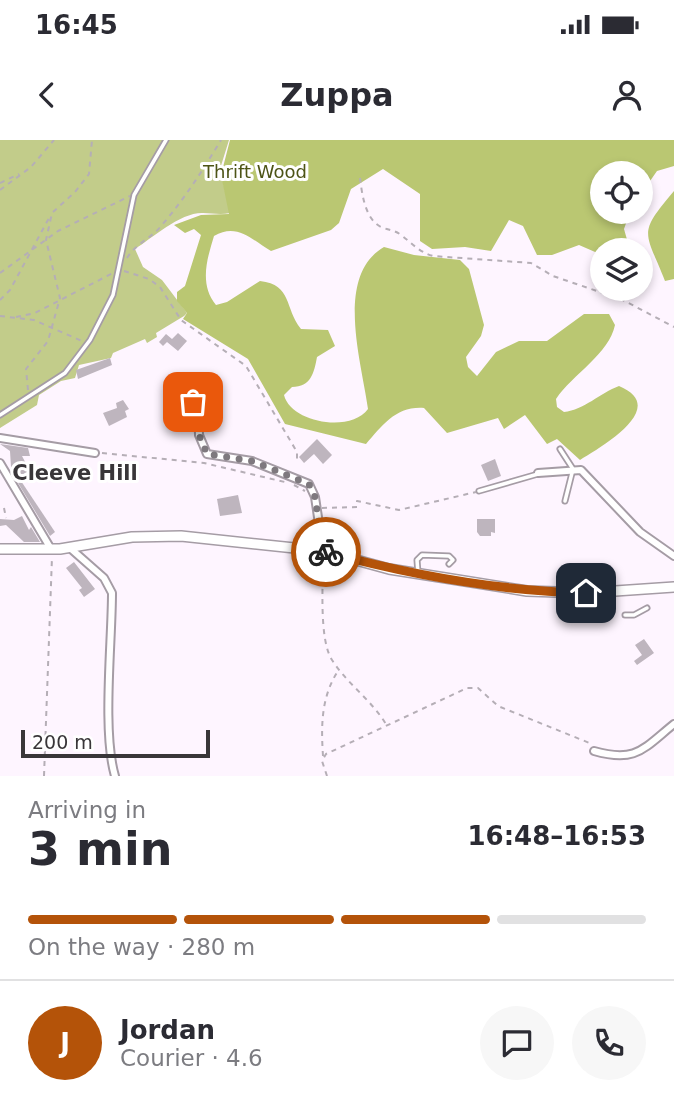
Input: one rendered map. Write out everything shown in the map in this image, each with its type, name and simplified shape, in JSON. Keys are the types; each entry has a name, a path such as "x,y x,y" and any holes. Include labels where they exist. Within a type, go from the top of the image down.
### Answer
{"main road":[{"path":"0,549 51,550 132,537 158,536 323,551 418,575 547,592 611,592 674,587"}],"street":[{"path":"177,399 190,401 198,407 199,435 207,454 252,461 309,484 315,497 323,551"},
{"path":"0,438 95,453"},
{"path":"0,463 51,550"},
{"path":"538,473 581,470 591,477 640,533 674,556"},
{"path":"70,548 104,578 112,593 110,700 112,764 115,776"},
{"path":"596,749 618,757 632,756 674,724"}],"lane":[{"path":"0,415 26,401 65,373 88,344 113,295 122,240 134,195 166,140"},
{"path":"198,407 218,386"},
{"path":"560,449 573,470 565,500"},
{"path":"479,491 538,473"},
{"path":"418,575 417,560 422,555 449,556 453,560 449,564"},
{"path":"625,615 634,615 647,608"}],"path":[{"path":"0,190 24,173 54,140"},
{"path":"0,300 10,290 52,213 89,174 92,140"},
{"path":"16,317 35,313 119,270 135,246 163,225 175,205 192,189 221,140"},
{"path":"0,183 24,173"},
{"path":"360,178 366,208 373,219 381,227 397,232 420,252 531,263 553,276 623,300 674,327"},
{"path":"0,273 58,230 98,213 106,205 134,195"},
{"path":"26,401 29,384 26,369 48,341 60,298 46,240 52,213"},
{"path":"119,270 149,279 160,287 181,320 246,366 296,452 297,459"},
{"path":"0,316 16,317 52,328 88,344"},
{"path":"95,453 204,463 265,475 292,484 315,497"},
{"path":"317,508 356,507 357,501 399,510 479,491"},
{"path":"4,509 6,518"},
{"path":"44,776 51,550"},
{"path":"323,562 326,649 339,670 379,713 387,726"},
{"path":"327,776 323,757 324,708 329,685 339,670"},
{"path":"323,757 459,690 474,687 498,706 596,749"}],"green space":[{"path":"0,140 229,140 220,169 230,213 203,213 185,217 167,226 135,249 143,267 162,280 187,313 184,316 156,333 157,337 147,343 145,339 113,353 111,358 79,365 75,378 61,381 39,395 37,405 0,428"},
{"name":"Thrift Wood","path":"230,140 674,140 674,166 657,171 653,177 653,161 590,161 590,224 626,224 627,238 590,238 590,250 579,245 552,255 537,255 523,226 509,220 491,251 465,247 432,249 420,241 420,194 383,169 351,189 339,223 331,230 271,251 244,234 222,232 214,236 207,262 206,280 216,305 227,302 260,281 271,283 283,292 301,329 328,330 335,346 317,357 313,374 304,385 292,387 284,395 289,405 309,418 322,422 349,421 368,409 357,345 355,299 360,278 369,260 384,247 414,255 460,260 469,269 484,325 481,336 466,357 468,367 477,376 496,352 519,341 547,341 584,314 609,314 615,325 606,345 563,390 556,399 557,407 564,412 571,411 619,386 633,395 638,404 635,415 616,436 580,460 557,439 547,444 525,415 504,429 498,418 447,433 424,408 414,408 391,418 366,444 285,424 248,359 183,319 187,313 177,301 177,292 185,286 201,235 194,229 185,233 174,225 201,215 229,214 221,175"},
{"path":"674,191 674,279 665,281 653,252 653,238 649,238 654,216"}],"building":[{"path":"178,333 187,341 178,351 167,342 163,346 159,342 166,334 172,339"},
{"path":"110,358 112,365 78,379 76,370"},
{"path":"123,400 129,409 125,411 127,417 109,426 103,413 117,408 116,403"},
{"path":"317,439 332,455 323,464 314,454 304,463 299,457"},
{"path":"0,444 28,448 30,456 22,456 32,475 19,482 11,467 10,451"},
{"path":"495,459 501,476 488,481 481,465"},
{"path":"21,481 55,532 50,536 18,483"},
{"path":"238,495 242,513 220,516 217,499"},
{"path":"22,516 29,530 31,527 40,542 24,542 6,525 0,526 0,519 14,520"},
{"path":"477,519 495,519 495,533 491,532 491,536 480,536 477,532"},
{"path":"327,528 352,529 352,538 327,537"},
{"path":"74,562 95,589 84,597 79,590 82,588 66,568"},
{"path":"644,639 654,653 637,665 634,661 642,655 635,645"}],"way so far":[{"path":"193,402 198,407 199,435 202,449 207,454 252,461 309,484 315,497 323,551 326,552"}],"district":[{"name":"Cleeve Hill","path":"75,473"}],"route":[{"path":"326,552 418,575 527,591 586,593"}]}
